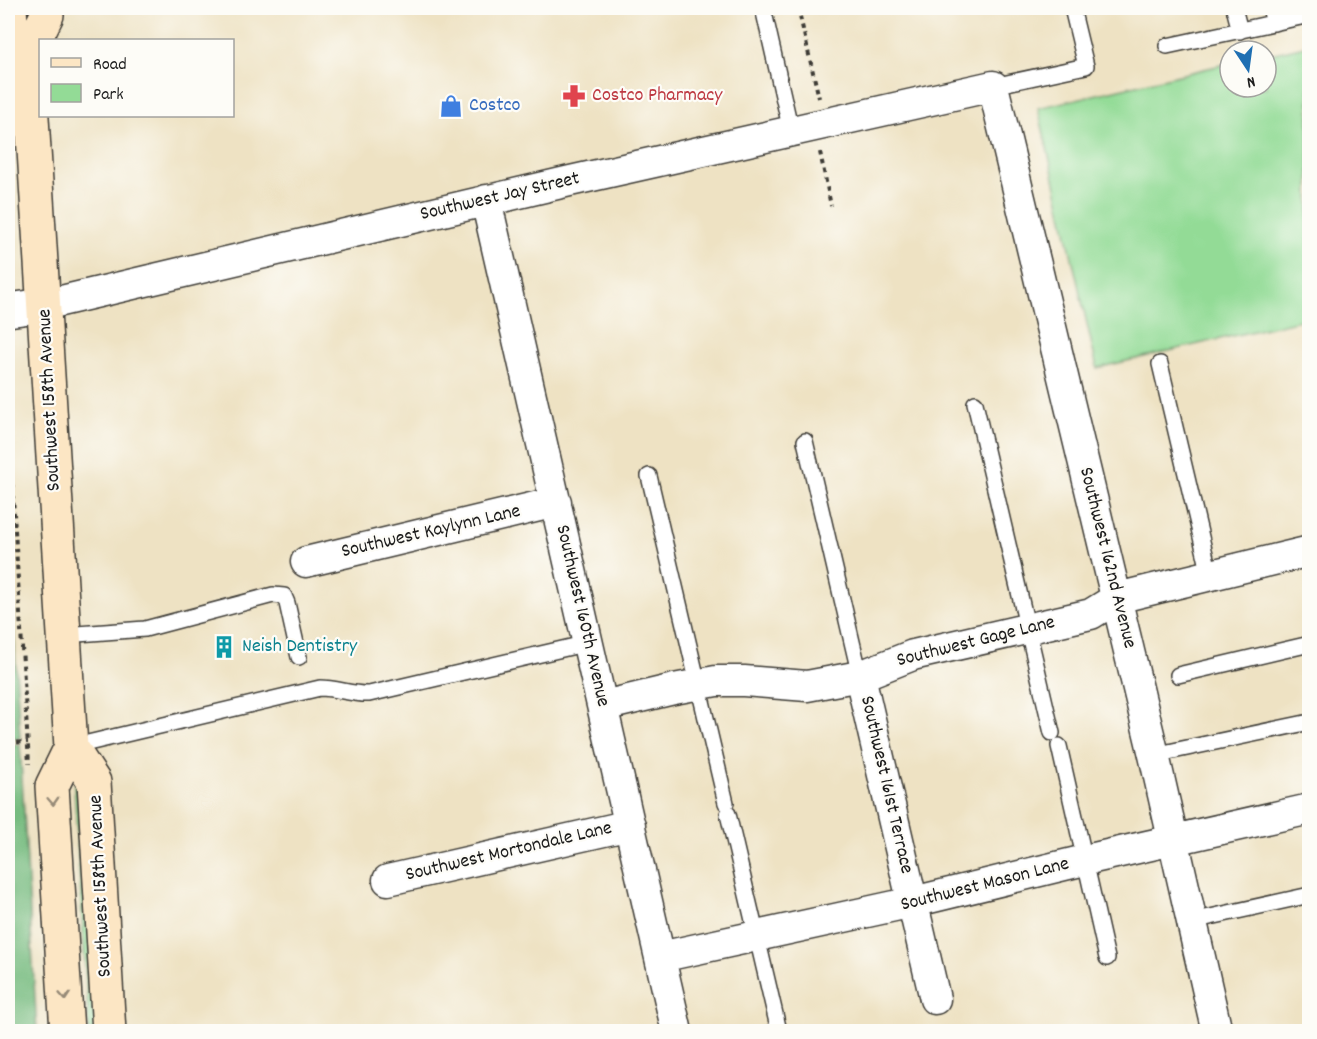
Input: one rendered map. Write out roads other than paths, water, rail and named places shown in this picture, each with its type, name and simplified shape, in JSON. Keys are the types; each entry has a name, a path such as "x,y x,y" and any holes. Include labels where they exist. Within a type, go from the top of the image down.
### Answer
{"main road":[{"name":"Southwest 158th Avenue","path":"10,8 11,23 28,53 71,747 52,786 67,1032"},
{"path":"28,53 47,15 46,8"},
{"name":"Southwest 158th Avenue","path":"71,747 94,782 109,1032"}],"street":[{"name":"Southwest Jay Street","path":"8,310 44,305 486,200 993,86"},
{"name":"Southwest 162nd Avenue","path":"993,86 1117,598 1217,1032"},
{"name":"Southwest 160th Avenue","path":"486,200 677,1032"},
{"name":"Southwest Kaylynn Lane","path":"306,562 556,502"},
{"name":"Southwest Gage Lane","path":"603,706 716,681 807,686 860,676 913,655 1091,614 1117,598 1310,551"},
{"name":"Southwest 161st Terrace","path":"860,676 935,999"},
{"name":"Southwest Mason Lane","path":"660,957 913,902 1310,809"},
{"name":"Southwest Mortondale Lane","path":"388,880 630,825"}],"lane":[{"path":"763,8 791,131"},
{"path":"993,86 1086,66 1072,8"},
{"path":"1234,8 1240,31"},
{"path":"1270,8 1274,23"},
{"path":"1167,46 1310,15"},
{"path":"1160,364 1210,575"},
{"path":"975,403 1027,629 1086,860 1107,958"},
{"path":"805,441 860,676"},
{"path":"649,476 779,1031"},
{"path":"64,635 146,628 273,596 284,596 299,657"},
{"path":"71,747 320,688 369,694 588,643"},
{"path":"1178,675 1310,644"},
{"path":"1154,755 1310,722"},
{"path":"1192,921 1310,895"}],"place":[{"name":"Costco Pharmacy","path":"574,96"},
{"name":"Costco","path":"451,106"},
{"name":"Neish Dentistry","path":"224,647"}]}
